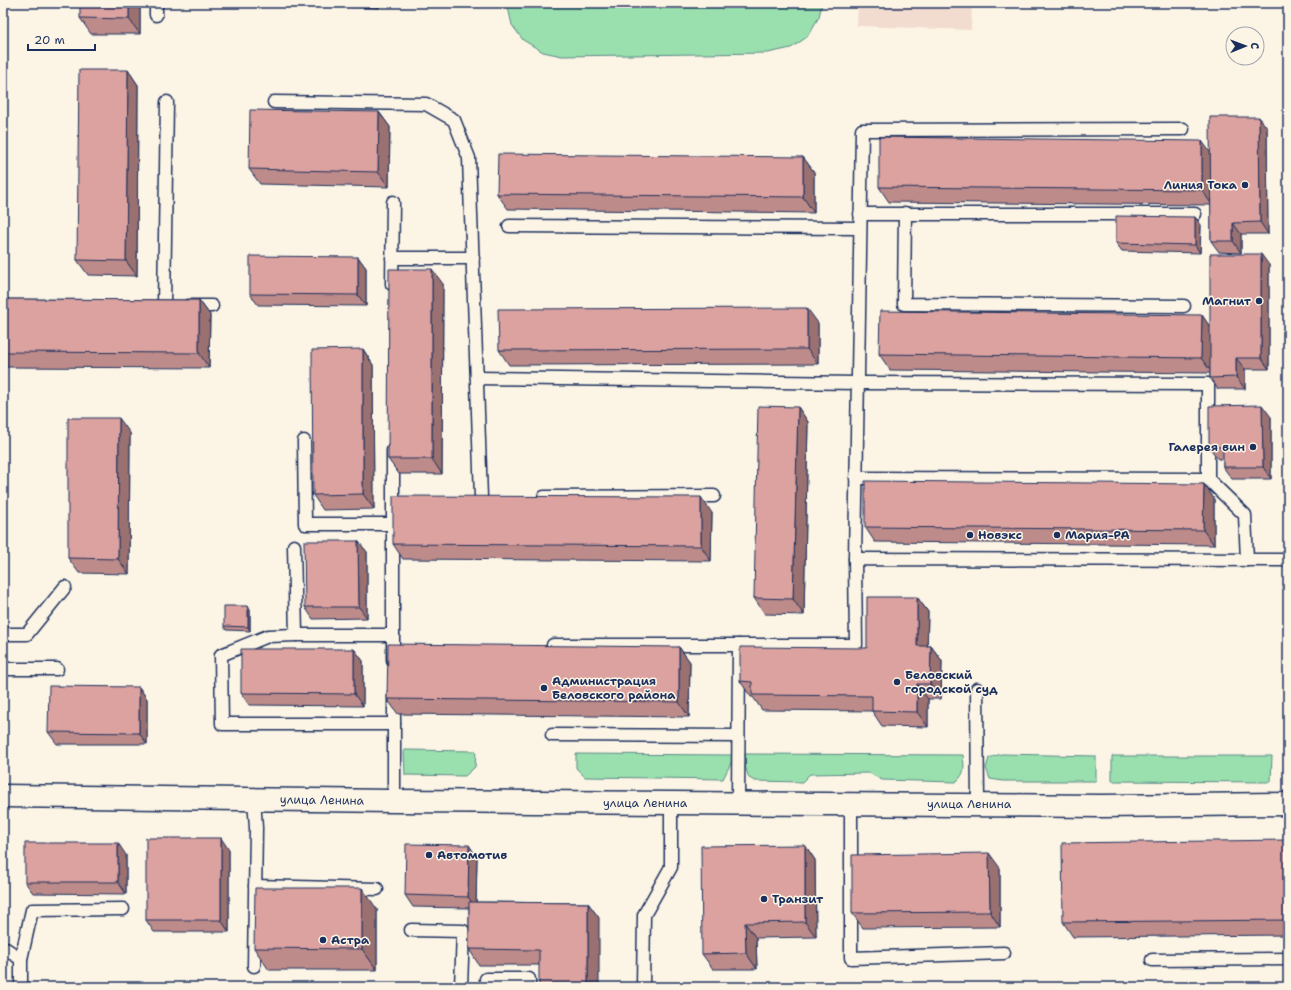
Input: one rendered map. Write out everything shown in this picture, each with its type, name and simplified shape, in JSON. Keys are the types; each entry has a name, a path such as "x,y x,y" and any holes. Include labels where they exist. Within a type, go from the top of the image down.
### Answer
{"street":[{"name":"улица Ленина","path":"3,796 394,801 1102,806 1288,804"}],"lane":[{"path":"167,102 172,306"},
{"path":"274,102 426,104 454,120 469,158 478,378 477,497 496,497"},
{"path":"553,645 856,645 855,559 862,130 1183,129"},
{"path":"392,298 393,202"},
{"path":"905,213 904,304 1184,306"},
{"path":"860,214 1195,214"},
{"path":"509,226 860,228"},
{"path":"392,258 473,258"},
{"path":"149,306 212,306"},
{"path":"478,378 858,383 1208,384 1208,479"},
{"path":"304,441 305,524 393,524"},
{"path":"393,442 397,498 393,524 394,801"},
{"path":"856,478 1208,479 1245,515 1247,560"},
{"path":"535,497 714,496"},
{"path":"294,546 296,635"},
{"path":"855,559 1288,560"},
{"path":"3,634 27,634 65,587"},
{"path":"393,635 268,636 221,656 222,724 394,724"},
{"path":"738,803 740,645"},
{"path":"3,669 57,669"},
{"path":"977,689 978,804"},
{"path":"552,735 738,736"},
{"path":"254,799 256,828 254,966"},
{"path":"643,987 644,915 671,867 671,803"},
{"path":"851,804 851,958 1004,953"},
{"path":"255,886 377,889"},
{"path":"21,987 21,958 32,910 123,909"},
{"path":"411,930 463,931 462,987"},
{"path":"3,947 21,958"},
{"path":"1152,960 1288,959"},
{"path":"486,979 529,979 529,987"}],"shaded area":[{"path":"858,3 972,3 971,30 857,26"}],"green space":[{"path":"507,3 822,3 819,17 807,37 791,48 768,53 562,56 543,52 523,40 512,25"},
{"path":"404,750 476,751 475,767 465,776 405,775"},
{"path":"576,754 733,755 733,759 723,779 585,777 576,768"},
{"path":"745,754 963,755 964,766 963,773 956,782 882,780 869,773 810,774 802,782 755,781 749,778 745,766"},
{"path":"1001,754 1096,756 1096,781 1003,781 990,779 986,768 989,758"},
{"path":"1112,756 1272,756 1271,782 1112,781"}],"building":[{"path":"80,3 129,3 129,19 80,18"},
{"path":"79,70 128,70 126,261 77,260"},
{"path":"250,110 379,112 378,172 249,169"},
{"path":"1210,117 1259,117 1260,222 1233,223 1233,241 1211,241"},
{"path":"879,137 1202,141 1202,190 879,187"},
{"path":"498,154 803,157 803,197 497,194"},
{"path":"1116,216 1195,217 1195,245 1116,243"},
{"path":"1210,254 1261,254 1261,358 1236,358 1236,377 1210,378"},
{"path":"250,256 358,257 358,295 250,294"},
{"path":"389,269 432,269 432,459 388,459"},
{"path":"3,299 199,300 199,353 3,352"},
{"path":"807,308 807,349 499,350 498,309"},
{"path":"880,311 1202,315 1201,358 879,354"},
{"path":"363,349 363,494 313,495 312,350"},
{"path":"1262,405 1263,467 1223,467 1223,447 1209,447 1209,406"},
{"path":"758,406 798,407 793,599 754,598"},
{"path":"68,418 119,418 118,559 68,558"},
{"path":"865,481 1204,484 1203,530 865,527"},
{"path":"393,496 701,497 701,546 393,544"},
{"path":"304,541 358,541 359,607 305,607"},
{"path":"867,597 917,597 917,646 931,646 930,684 917,684 917,712 872,711 872,696 752,695 752,682 740,681 740,647 867,648"},
{"path":"224,606 248,606 248,627 224,626"},
{"name":"Администрация Беловского района","path":"388,644 679,647 679,702 387,699"},
{"path":"241,649 354,649 354,694 241,693"},
{"path":"49,686 139,687 139,733 48,732"},
{"path":"146,838 221,838 221,920 146,920"},
{"path":"1288,840 1288,920 1063,922 1062,843"},
{"path":"25,843 118,843 118,882 25,882"},
{"path":"406,844 469,845 468,897 405,895"},
{"name":"Транзит","path":"805,845 805,922 745,923 746,953 702,954 701,846"},
{"path":"989,853 990,912 852,913 852,855"},
{"path":"255,888 362,888 362,949 254,948"},
{"path":"469,902 588,903 588,987 539,987 539,950 469,949"}],"place":[{"name":"Линия Тока","path":"1245,185"},
{"name":"Магнит","path":"1259,301"},
{"name":"Галерея вин","path":"1253,447"},
{"name":"Новэкс","path":"970,535"},
{"name":"Мария-РА","path":"1057,535"},
{"name":"Беловский городской суд","path":"897,682"},
{"name":"Администрация Беловского района","path":"544,688"},
{"name":"Автомотив","path":"429,855"},
{"name":"Транзит","path":"764,899"},
{"name":"Астра","path":"323,940"}]}
